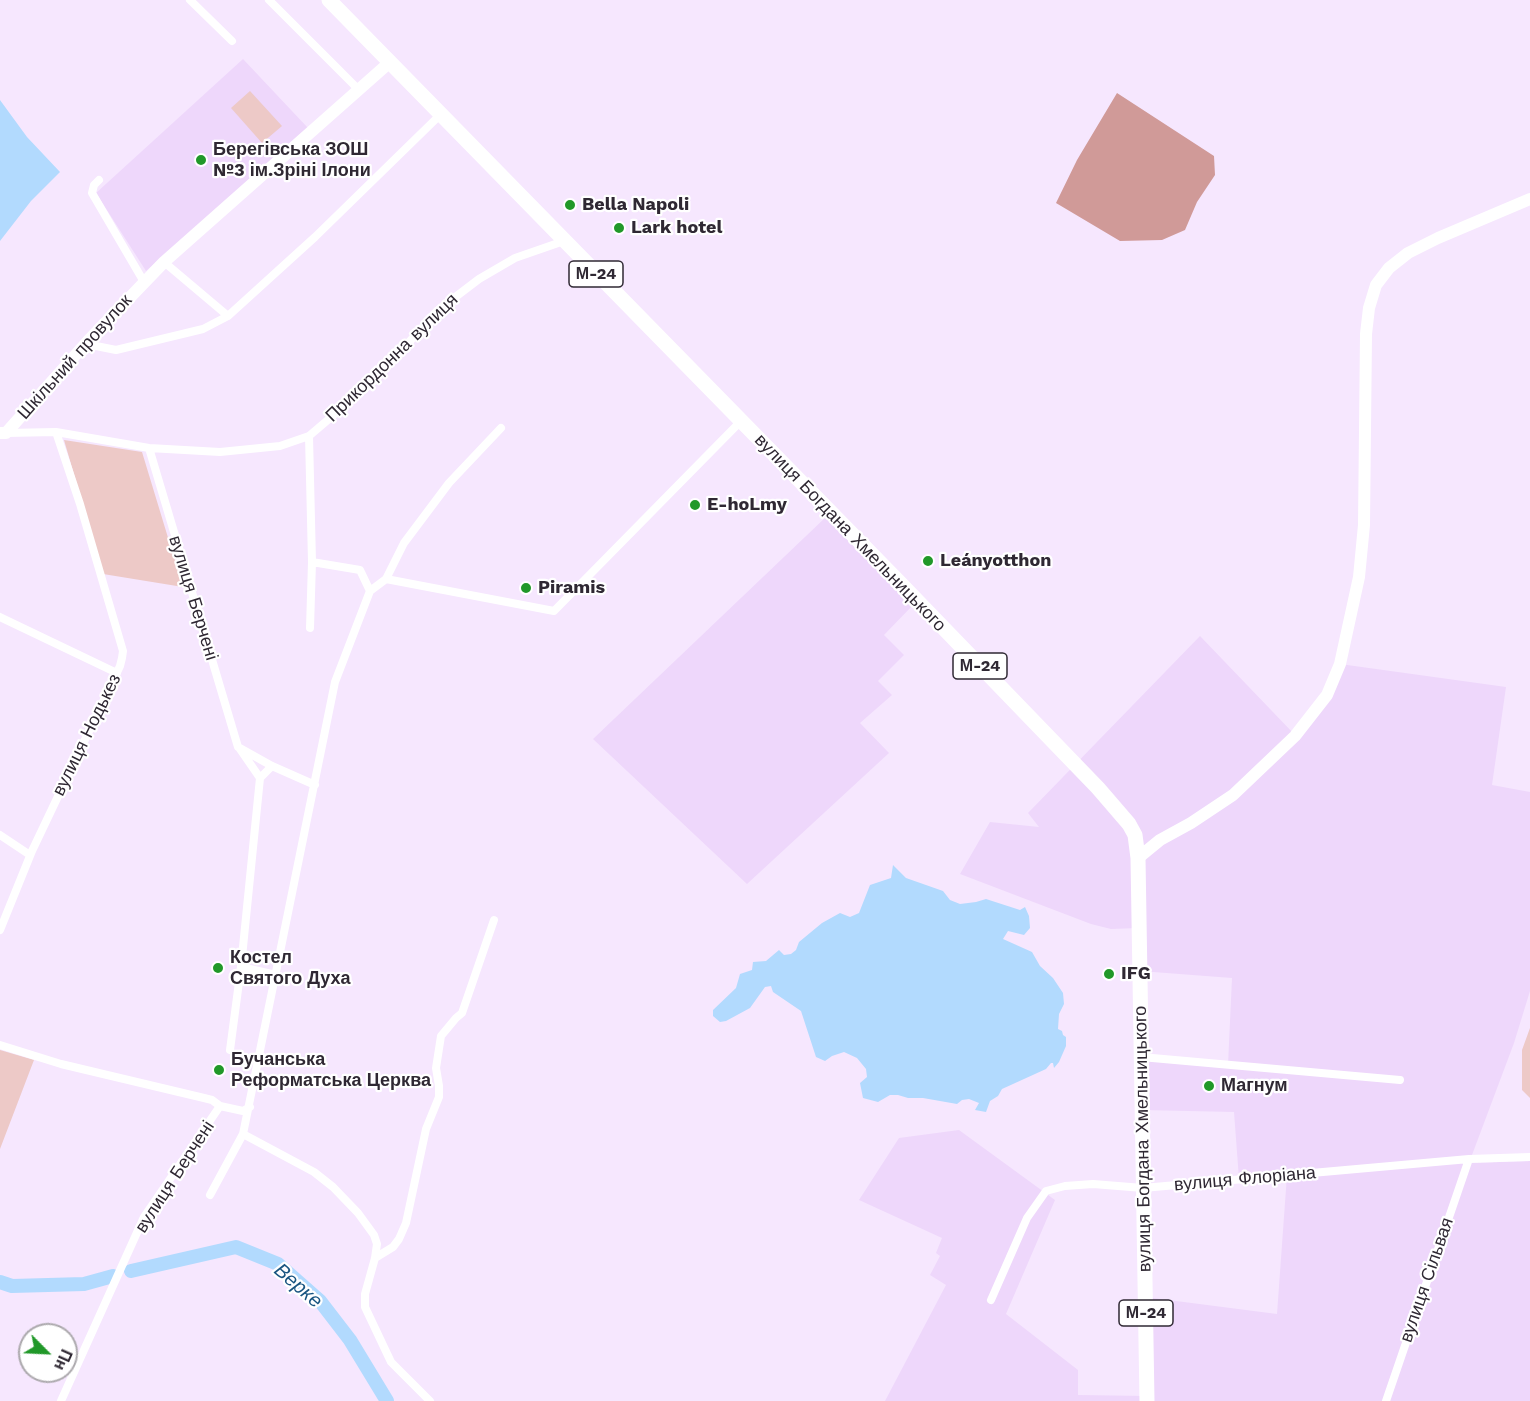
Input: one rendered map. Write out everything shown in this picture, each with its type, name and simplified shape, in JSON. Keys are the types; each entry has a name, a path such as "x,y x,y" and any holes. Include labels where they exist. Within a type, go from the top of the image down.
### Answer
{"highway":[{"name":"М-24","path":"329,0 390,62"},
{"name":"вулиця Богдана Хмельницького","path":"390,62 1121,813 1135,835 1138,858 1147,1401"}],"street":[{"path":"190,0 232,41"},
{"path":"269,0 358,90"},
{"name":"Шкільний провулок","path":"3,433 164,262 390,62"},
{"path":"88,341 96,346 116,350 203,329 228,316 315,237 440,115"},
{"name":"Шкільний провулок","path":"99,180 94,185 92,194 144,282"},
{"path":"1138,858 1160,840 1233,795 1295,736 1327,694 1340,664 1359,576 1364,535 1366,334 1369,308 1376,285 1389,268 1408,253 1530,199"},
{"name":"Прикордонна вулиця","path":"3,433 56,432 149,448 220,452 280,446 309,436 376,379 437,311 479,279 515,258 564,242"},
{"path":"164,262 228,316"},
{"path":"386,579 554,611 741,421"},
{"path":"312,561 360,570 370,591 386,579 404,543 448,483 501,428"},
{"name":"вулиця Нодькез","path":"0,930 30,855 117,673 123,651 80,504 56,432"},
{"path":"309,436 312,561 310,628"},
{"name":"вулиця Берчені","path":"149,448 238,747 260,778"},
{"name":"вулиця Берчені","path":"210,1195 243,1134 335,682 370,591"},
{"path":"0,617 117,673"},
{"path":"238,747 272,766 315,785"},
{"path":"230,1050 241,967 260,778 272,766"},
{"path":"0,835 30,855"},
{"path":"375,1258 393,1247 406,1223 426,1129 439,1097 440,1086 436,1068 441,1036 462,1013 494,920"},
{"path":"241,967 276,975"},
{"path":"0,1045 61,1064 212,1100 220,1106"},
{"path":"1141,1057 1400,1080"},
{"name":"вулиця Берчені","path":"61,1401 144,1218 220,1106 243,1111 250,1107"},
{"path":"243,1134 314,1172 333,1187 374,1234 377,1244 365,1294 365,1307 391,1362 430,1401"},
{"name":"вулиця Флоріана","path":"992,1300 1027,1218 1046,1191 1065,1186 1093,1184 1143,1188 1469,1159 1530,1157"},
{"name":"вулиця Сільвая","path":"1386,1401 1469,1159"}],"shaded area":[{"name":"Берегівська ЗОШ №3 ім.Зріні Ілони","path":"243,59 308,128 146,271 96,193"},
{"path":"250,91 282,126 262,143 231,108"},
{"path":"1117,93 1214,156 1215,175 1197,202 1185,230 1162,240 1120,241 1056,203 1077,160"},
{"path":"64,440 142,452 183,587 103,574"},
{"path":"827,516 914,604 884,635 904,655 878,681 892,695 860,723 889,753 747,884 593,739"},
{"path":"1200,636 1295,735 1340,664 1506,687 1492,785 1530,792 1530,991 1514,1043 1469,1163 1530,1161 1530,1401 885,1401 946,1285 930,1275 940,1256 936,1253 942,1238 859,1200 899,1138 959,1130 1055,1200 1006,1314 1078,1370 1078,1395 1147,1396 1145,1297 1277,1314 1287,1175 1239,1179 1234,1112 1142,1110 1141,1057 1228,1065 1232,978 1140,971 1139,928 1111,929 1091,924 960,874 990,822 1039,827 1028,813"},
{"path":"1530,1028 1530,1098 1522,1090 1522,1050"},
{"path":"0,1050 34,1060 0,1149"}],"water":[{"path":"0,100 27,137 60,172 31,201 0,241"},
{"path":"893,865 906,878 943,891 950,900 960,904 986,899 1020,910 1025,907 1029,916 1030,928 1024,935 1008,931 1003,939 1032,952 1040,966 1053,978 1063,993 1064,1004 1059,1014 1058,1029 1066,1037 1066,1046 1059,1062 1054,1068 1051,1063 1046,1069 1002,1089 998,1096 990,1101 986,1112 975,1110 979,1103 969,1099 957,1104 898,1095 890,1095 878,1102 863,1098 860,1083 867,1077 866,1069 857,1058 844,1052 825,1061 816,1057 801,1011 773,992 771,986 765,987 750,1008 726,1021 720,1022 713,1016 713,1010 736,988 740,974 752,970 753,962 766,961 779,950 784,955 791,954 796,950 799,942 822,923 840,913 850,917 859,913 870,885 891,878"}],"waterway":[{"name":"Верке","path":"131,1271 236,1247 278,1264 320,1301 350,1340 387,1401"},
{"name":"Верке","path":"0,1282 12,1286 84,1284 113,1276"}],"place":[{"name":"Берегівська ЗОШ №3 ім.Зріні Ілони","path":"201,160"},
{"name":"Bella Napoli","path":"570,205"},
{"name":"Lark hotel","path":"619,228"},
{"name":"E-hoLmy","path":"695,505"},
{"name":"Leányotthon","path":"928,561"},
{"name":"Piramis","path":"526,588"},
{"name":"Костел Святого Духа","path":"218,968"},
{"name":"IFG","path":"1109,974"},
{"name":"Бучанська Реформатська Церква","path":"219,1070"},
{"name":"Магнум","path":"1209,1086"}]}
